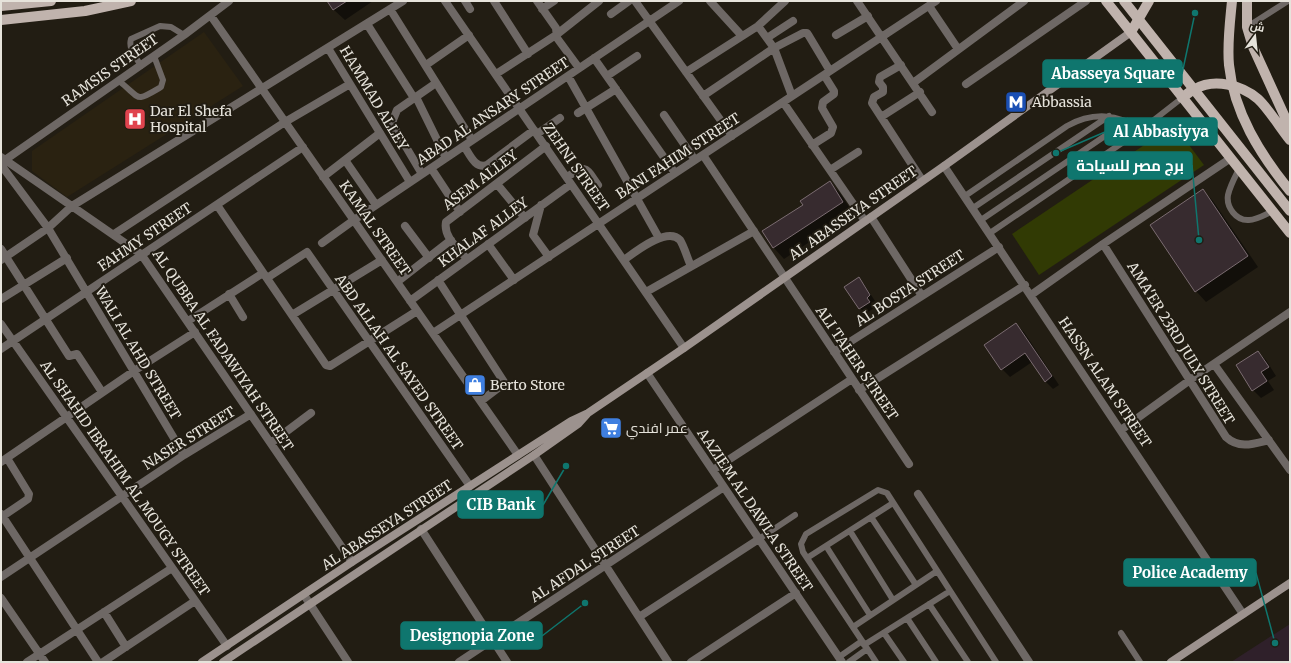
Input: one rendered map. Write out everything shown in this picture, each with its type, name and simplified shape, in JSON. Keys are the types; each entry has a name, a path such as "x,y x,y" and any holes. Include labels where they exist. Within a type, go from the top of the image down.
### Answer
{"main road":[{"path":"3,4 51,1"},
{"path":"1,20 85,10 132,1"},
{"path":"1106,1 1290,233"},
{"path":"1124,1 1290,211"},
{"path":"1131,32 1149,1"},
{"path":"1232,1 1229,64 1234,94 1245,121 1256,142 1268,162 1290,191"},
{"path":"1241,1 1246,6 1247,28 1253,47 1290,128"},
{"name":"AL ABASSEYA STREET","path":"223,662 534,455 578,424 588,413 684,348 944,166 1131,32"},
{"path":"1182,98 1196,88 1209,84 1235,86 1259,99 1290,140"},
{"name":"AL ABASSEYA STREET","path":"202,662 352,562 575,418 588,413"},
{"path":"1171,662 1290,583"}],"street":[{"name":"RAMSIS STREET","path":"2,161 141,66 211,16 229,1"},
{"path":"3,258 48,228 72,206 403,1"},
{"name":"ZEHNI STREET","path":"446,1 684,348"},
{"path":"465,1 470,9"},
{"path":"494,1 528,54"},
{"path":"537,1 556,28 556,36 579,68"},
{"path":"542,9 554,1"},
{"path":"496,74 556,36 599,1"},
{"path":"611,14 629,1"},
{"path":"635,1 732,136"},
{"name":"ABAD AL ANSARY STREET","path":"322,243 519,108 679,1"},
{"path":"710,1 742,36"},
{"path":"686,72 758,26 785,1"},
{"path":"857,1 920,92 932,112"},
{"name":"BANI FAHIM STREET","path":"433,334 936,1"},
{"path":"913,83 1024,1"},
{"path":"966,84 1086,1"},
{"path":"929,6 958,49"},
{"path":"390,9 472,140"},
{"name":"KAMAL STREET","path":"211,16 518,455"},
{"path":"836,34 868,16"},
{"path":"767,38 792,21"},
{"path":"367,24 415,98 446,158"},
{"path":"758,26 774,48 792,96"},
{"path":"703,96 774,48 803,33 807,33 827,73 834,91 834,94 823,102 822,108 833,127 833,130 831,133 812,145"},
{"path":"426,65 469,34"},
{"name":"HAMMAD ALLEY","path":"328,48 410,182"},
{"path":"607,76 637,56"},
{"path":"594,58 675,174"},
{"path":"901,65 880,77 879,82 884,89 883,92 874,97 872,103 922,180"},
{"path":"568,76 659,238"},
{"path":"422,174 393,125 393,120 397,110 436,83"},
{"path":"114,234 285,122 350,84"},
{"path":"578,113 616,89"},
{"path":"881,117 920,92"},
{"path":"783,102 812,145 868,219 922,296"},
{"path":"664,115 695,160"},
{"path":"464,146 476,164 483,166 487,165 536,132 560,118"},
{"path":"323,176 380,134"},
{"name":"ASEM ALLEY","path":"467,259 447,234 445,228 446,222 546,146"},
{"name":"FAHMY STREET","path":"1,349 303,147"},
{"path":"830,170 858,152"},
{"name":"ALI TAHER STREET","path":"703,155 909,464"},
{"path":"1031,295 1103,244 1231,158"},
{"path":"345,160 376,205"},
{"name":"AL QUBBA AL FADAWIYAH STREET","path":"2,161 114,234 141,254 352,562"},
{"name":"WALI AL AHD STREET","path":"2,161 67,258 184,456"},
{"name":"HASSN ALAM STREET","path":"944,166 1025,285 1243,614"},
{"path":"431,168 460,212"},
{"name":"KHALAF ALLEY","path":"410,300 525,218 580,169 583,168 586,170 598,185"},
{"path":"497,184 525,218"},
{"path":"217,205 326,365 330,366 417,311"},
{"path":"541,205 533,235 549,257"},
{"path":"406,226 429,258"},
{"path":"646,292 754,231"},
{"path":"624,260 659,238 673,236 680,240 692,266"},
{"path":"397,282 451,240"},
{"path":"488,244 514,280"},
{"name":"AMA'ER 23RD JULY STREET","path":"1103,244 1226,437 1230,441 1245,446 1269,440"},
{"name":"AL BOSTA STREET","path":"834,352 999,247"},
{"path":"1,249 3,258 24,285 70,356 77,354 102,392"},
{"name":"ABD ALLAH AL SAYED STREET","path":"265,276 307,252 470,486"},
{"path":"1,299 67,258"},
{"path":"292,315 382,260"},
{"path":"188,321 229,294 265,276"},
{"path":"438,280 504,382 481,401"},
{"path":"859,390 1025,285"},
{"path":"229,294 243,317"},
{"path":"1121,430 1190,380 1290,312"},
{"name":"AL SHAHID IBRAHIM AL MOUGY STREET","path":"1,324 227,646"},
{"path":"98,662 2,515 28,499 29,494 4,460 102,392 195,332"},
{"name":"AMA'ER 23RD JULY STREET","path":"1214,364 1269,440 1287,459 1290,470"},
{"name":"AAZIEM AL DAWLA STREET","path":"647,372 841,660"},
{"path":"713,470 852,378"},
{"path":"271,443 311,413"},
{"name":"NASER STREET","path":"1,576 251,414"},
{"path":"534,455 668,662"},
{"name":"AL AFDAL STREET","path":"459,662 724,487"},
{"path":"918,494 1029,662"},
{"path":"421,529 507,662"},
{"path":"639,617 759,539"},
{"path":"27,662 172,568"},
{"path":"691,662 796,593"},
{"path":"304,595 348,662"},
{"path":"1,598 45,662"},
{"path":"103,662 195,601"},
{"path":"104,612 126,647"}],"lane":[{"path":"1247,28 1288,1"},
{"path":"141,66 131,49 131,39 160,26 171,27 184,35"},
{"path":"118,81 138,97 142,98 161,86 163,80 154,56"},
{"path":"990,233 1141,130 1182,98"},
{"path":"965,196 1067,126 1087,117 1109,116 1127,121 1141,130"},
{"path":"973,208 1109,116"},
{"path":"981,220 1127,121"},
{"path":"1239,169 1228,196 1228,202 1234,213 1244,220 1250,220 1273,211"},
{"path":"876,662 803,552 801,544 806,534 878,490 884,491 893,503 996,662"},
{"path":"807,558 893,503"},
{"path":"759,539 795,515"},
{"path":"871,518 916,585"},
{"path":"850,530 894,600"},
{"path":"826,546 870,615"},
{"path":"853,627 937,571"},
{"path":"841,660 950,591"},
{"path":"929,604 968,662"},
{"path":"907,618 936,662"},
{"path":"884,633 904,662"},
{"path":"1121,633 1140,662"},
{"path":"849,662 865,645"}],"shaded area":[{"name":"Dar El Shefa Hospital","path":"204,32 243,86 67,197 32,171 32,151"},
{"path":"1290,624 1290,662 1231,662"}],"green space":[{"path":"1174,125 1204,165 1039,275 1012,234"}],"building":[{"path":"327,1 347,1 333,10"},
{"path":"830,181 843,202 773,248 762,231 803,205 800,201"},
{"path":"1203,189 1248,256 1195,292 1150,225"},
{"path":"859,277 870,295 867,298 870,302 859,309 844,287"},
{"path":"1016,323 1052,376 1045,382 1025,353 1001,370 984,345"},
{"path":"1258,351 1269,367 1261,372 1267,381 1252,391 1236,365"}],"place":[{"name":"Abasseya Square","path":"1195,13"},
{"name":"Abbassia","path":"1016,102"},
{"name":"Dar El Shefa Hospital","path":"135,119"},
{"name":"Al Abbasiyya","path":"1056,153"},
{"name":"برج مصر للسياحة","path":"1199,240"},
{"name":"Berto Store","path":"475,385"},
{"name":"عمر افندي","path":"611,428"},
{"name":"CIB Bank","path":"566,466"},
{"name":"Designopia Zone","path":"585,603"},
{"name":"Police Academy","path":"1275,643"}]}
